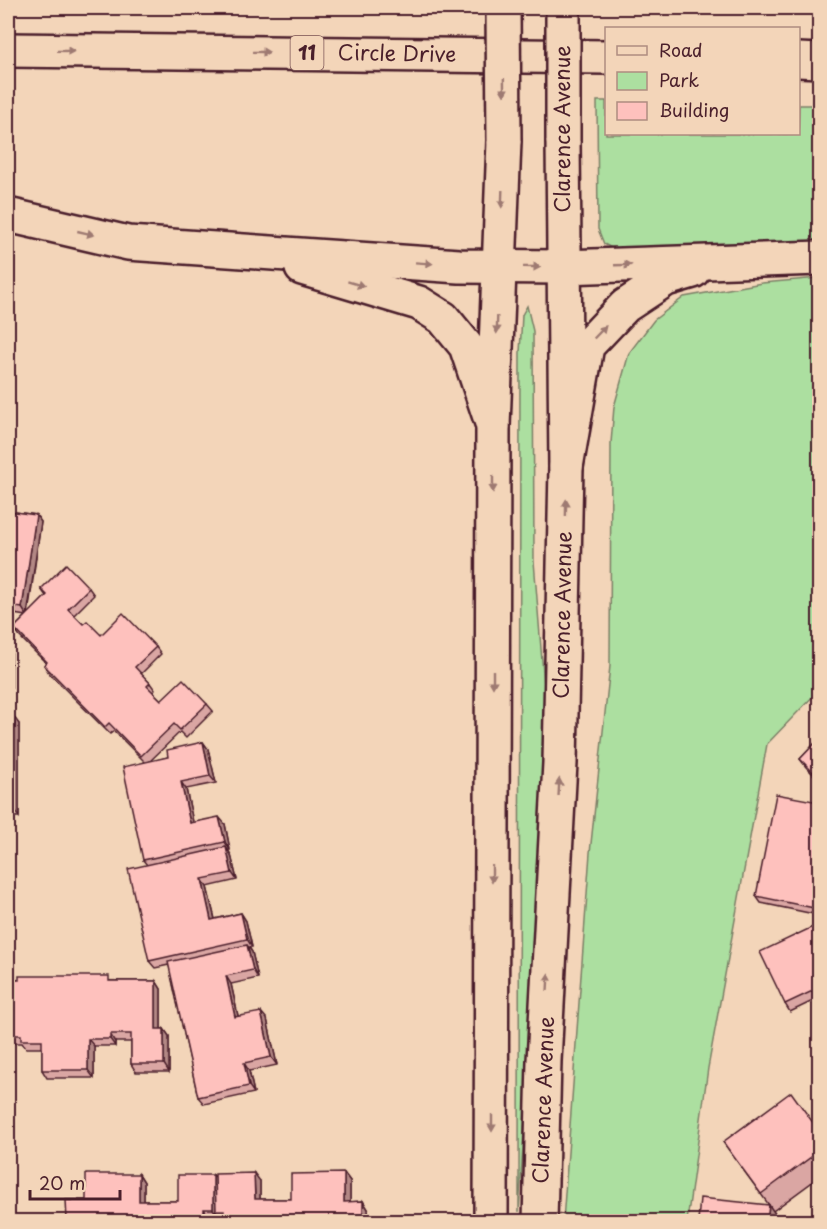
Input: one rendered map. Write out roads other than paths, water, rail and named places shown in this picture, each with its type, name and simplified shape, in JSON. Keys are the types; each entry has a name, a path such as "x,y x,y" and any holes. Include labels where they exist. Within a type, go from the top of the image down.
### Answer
{"main road":[{"path":"491,1221 493,426 504,141 503,8"},
{"name":"Clarence Avenue","path":"540,1221 544,1062 560,763 566,467 563,8"},
{"name":"Circle Drive","path":"8,50 605,57"},
{"path":"800,60 819,61"},
{"path":"8,214 128,243 459,266 564,267 819,259"},
{"path":"240,249 419,303 443,318 466,346 493,426"},
{"path":"566,467 587,346 625,306 666,279 710,267 819,259"}]}
